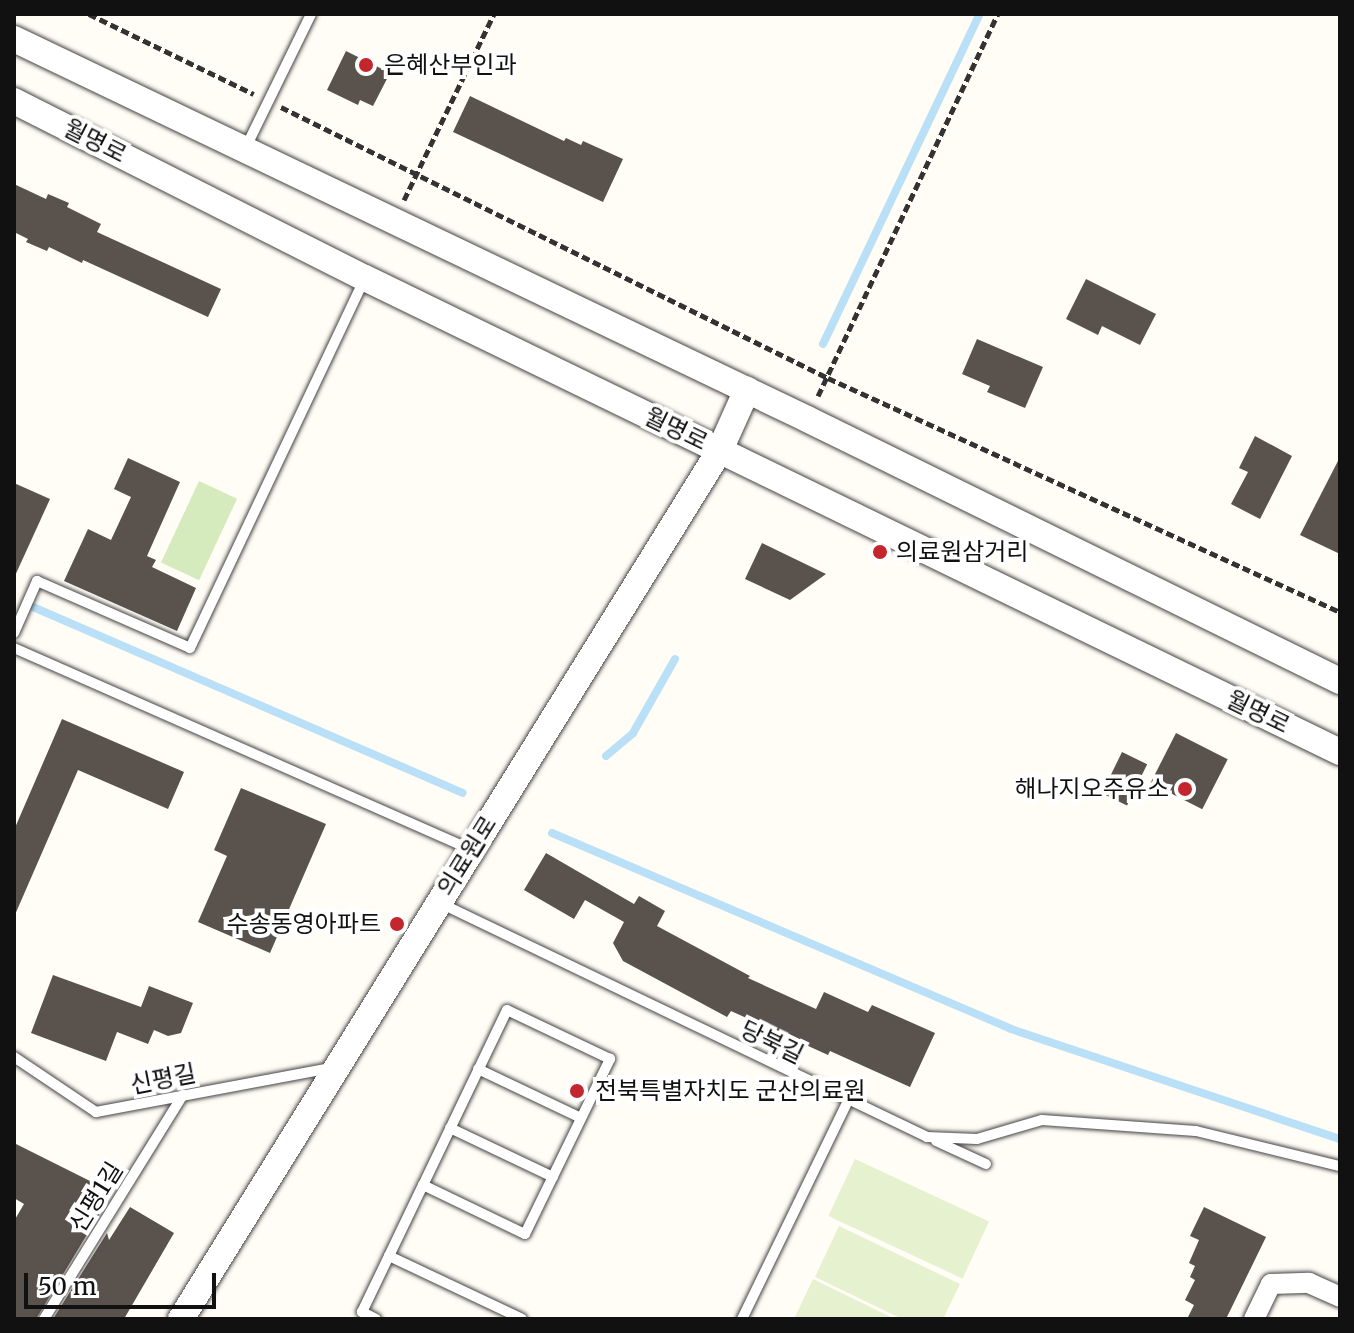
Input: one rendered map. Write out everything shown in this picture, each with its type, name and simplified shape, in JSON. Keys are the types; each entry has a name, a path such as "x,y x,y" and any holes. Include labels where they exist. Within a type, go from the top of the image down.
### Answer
{"street":[{"path":"14,39 807,419 1340,681"},
{"name":"월명로","path":"14,101 365,278 1340,752"},
{"name":"의료원로","path":"181,1319 720,450 747,390"},
{"path":"1254,1319 1271,1284 1309,1283 1340,1297"}],"lane":[{"path":"244,150 311,14"},
{"path":"14,633 37,581 190,648 365,278"},
{"path":"14,648 470,850"},
{"name":"당북길","path":"438,902 927,1137 977,1139 1006,1128 1042,1120 1057,1121 1196,1131 1340,1166"},
{"path":"376,1319 360,1316 507,1010 610,1059 525,1234 423,1185"},
{"name":"신평길","path":"14,1057 96,1112 336,1067"},
{"path":"478,1069 581,1118"},
{"name":"신평1길","path":"44,1319 183,1095"},
{"path":"742,1319 848,1101"},
{"path":"450,1128 553,1177"},
{"path":"927,1137 986,1164"},
{"path":"389,1256 522,1319"}],"path":[{"path":"89,14 418,173 828,378 1340,612"},
{"path":"393,223 494,14"},
{"path":"807,419 998,14"}],"green space":[{"path":"199,481 237,499 199,580 161,563"},
{"path":"855,1159 989,1222 963,1279 828,1216"},
{"path":"839,1226 960,1284 943,1319 902,1319 815,1277"},
{"path":"813,1279 895,1319 794,1319"}],"building":[{"path":"346,51 390,73 373,106 360,100 358,105 327,90"},
{"path":"470,96 564,141 566,138 581,145 583,141 623,159 603,202 453,132"},
{"path":"14,184 46,199 48,194 69,203 67,207 101,224 97,232 221,289 208,317 83,260 82,263 49,247 47,251 26,242 28,239 14,232"},
{"path":"1086,279 1156,314 1140,345 1102,326 1098,335 1066,319"},
{"path":"977,339 1043,367 1025,408 987,392 990,386 962,374"},
{"path":"1255,436 1292,456 1260,519 1231,504 1248,472 1239,468"},
{"path":"1340,457 1340,554 1300,535"},
{"path":"128,458 180,482 147,556 156,560 152,567 196,588 177,631 64,581 88,529 111,540 131,497 114,489"},
{"path":"14,483 50,499 14,578"},
{"path":"762,543 826,574 790,600 745,579"},
{"path":"62,719 184,772 168,809 78,770 14,917 14,830"},
{"path":"1176,733 1228,759 1202,809 1151,783"},
{"path":"1122,752 1147,764 1127,806 1102,793"},
{"path":"241,788 326,824 270,953 198,922 227,856 214,850"},
{"path":"546,853 634,904 639,896 665,911 657,926 750,976 748,978 816,1009 824,992 868,1012 872,1005 935,1033 910,1087 830,1051 828,1055 731,1011 727,1017 623,961 613,943 624,922 585,900 574,919 524,890"},
{"path":"53,975 141,1007 149,986 193,1003 181,1033 168,1036 154,1030 148,1044 117,1032 106,1061 31,1033"},
{"path":"14,1143 90,1181 100,1213 36,1319 14,1319 14,1221 24,1204 14,1198"},
{"path":"130,1207 174,1233 124,1319 53,1319 107,1233 109,1240"},
{"path":"1204,1207 1266,1237 1226,1319 1187,1319 1194,1305 1185,1300 1195,1280 1190,1277 1195,1266 1189,1263 1199,1240 1190,1236"}],"waterway":[{"path":"823,344 980,14"},
{"path":"33,607 462,793"},
{"path":"606,756 633,733 675,659"},
{"path":"552,833 1011,1029 1340,1139"}],"place":[{"name":"은혜산부인과","path":"366,65"},
{"name":"의료원삼거리","path":"880,552"},
{"name":"해나지오주유소","path":"1185,789"},
{"name":"수송동영아파트","path":"397,924"},
{"name":"전북특별자치도 군산의료원","path":"577,1091"}]}
